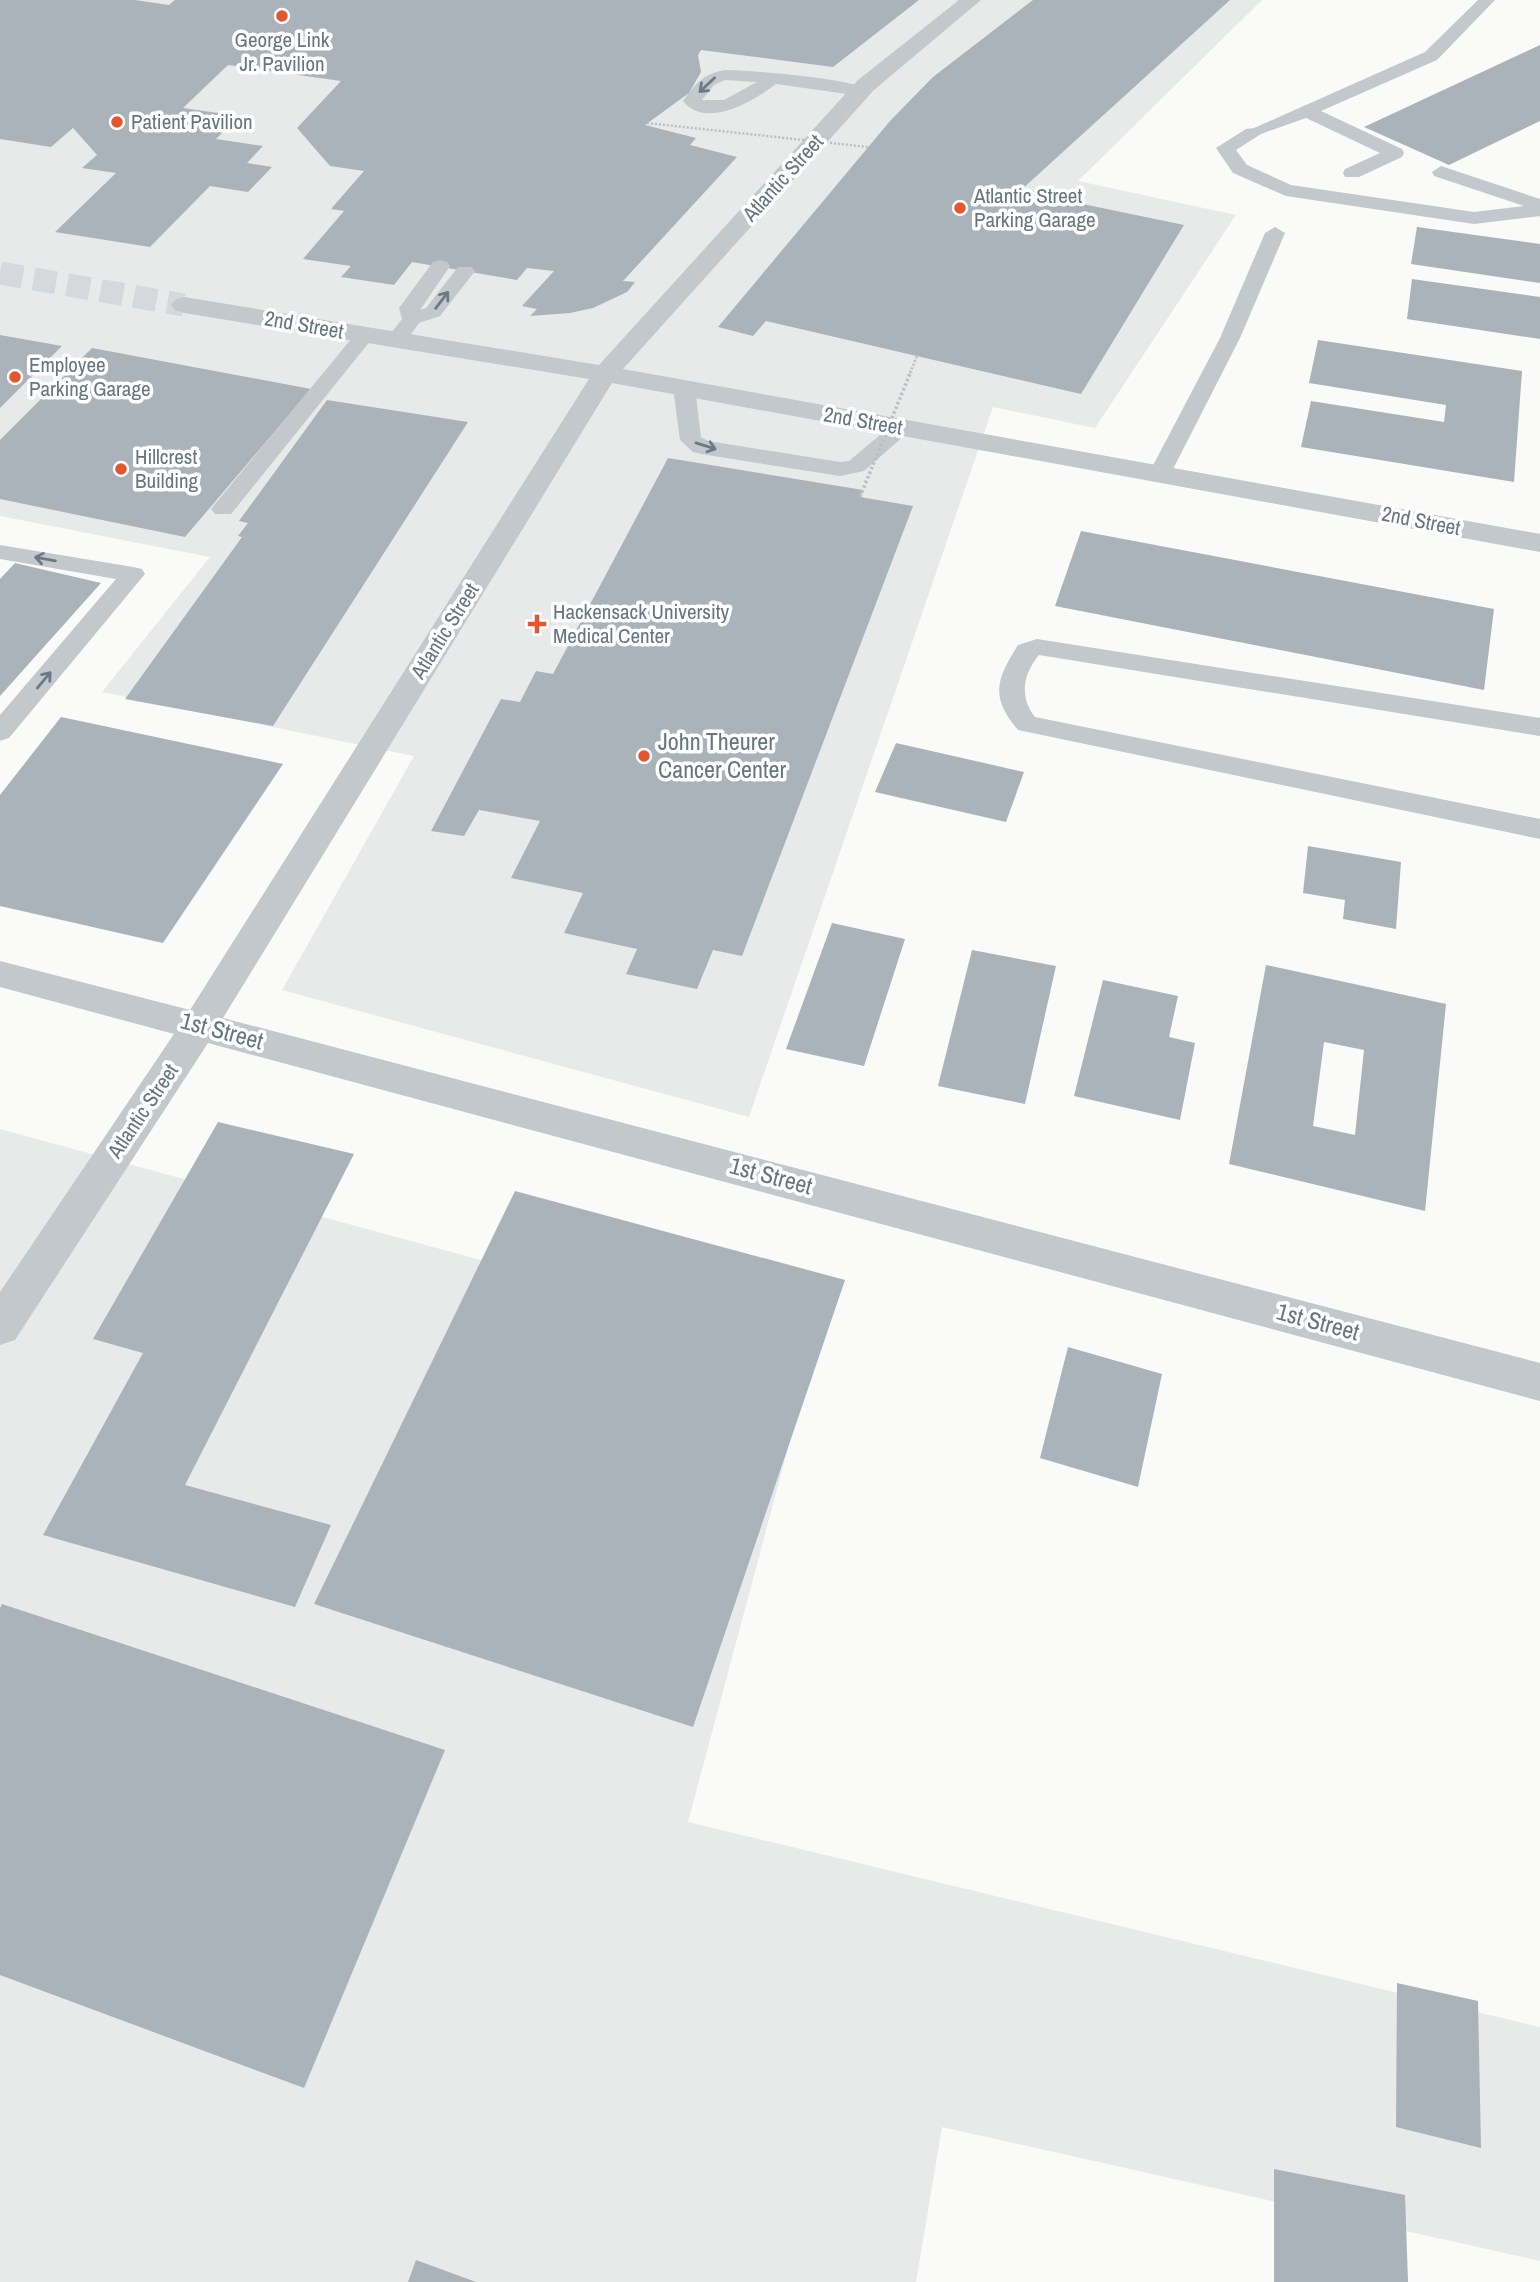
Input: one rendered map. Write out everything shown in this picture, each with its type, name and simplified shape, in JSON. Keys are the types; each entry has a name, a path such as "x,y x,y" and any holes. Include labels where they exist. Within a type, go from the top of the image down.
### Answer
{"street":[{"name":"Atlantic Street","path":"0,1327 200,1025 605,374 861,91 971,0"},
{"name":"2nd Street","path":"184,305 605,374 1540,543"},
{"name":"1st Street","path":"0,974 1540,1382"}],"lane":[{"path":"1487,0 1431,56 1225,148 1240,169 1286,190 1474,218 1540,211"},
{"path":"771,79 861,91"},
{"path":"1306,111 1395,153 1352,173"},
{"path":"1441,172 1540,205"},
{"path":"1160,473 1230,338 1275,233"},
{"path":"412,319 409,308 440,267"},
{"path":"396,341 412,319 433,312 465,271"},
{"path":"223,509 364,335"},
{"path":"684,388 691,440 701,447 840,469 856,466 902,428"},
{"path":"0,552 133,574 0,732"},
{"path":"1540,727 1037,647 1027,651 1009,695 1013,709 1027,724 1540,829"}],"path":[{"path":"647,123 868,147"},
{"path":"860,497 917,356"}],"shaded area":[{"name":"Hackensack University Medical Center","path":"0,0 1262,0 1078,181 1236,215 1095,428 993,407 749,1117 282,990 414,756 102,692 210,557 0,516"},
{"path":"0,1129 814,1351 688,1822 1540,2027 1540,2261 942,2127 916,2282 0,2282"}],"building":[{"path":"0,0 135,0 169,5 175,0 919,0 833,67 701,50 698,55 701,72 689,93 645,125 696,138 690,145 737,157 623,281 635,282 627,292 593,308 530,316 537,309 522,306 554,271 527,268 517,280 412,262 394,285 341,277 351,266 303,259 344,211 331,209 364,171 330,166 297,128 341,81 228,65 183,108 239,116 216,139 263,146 247,163 272,167 248,192 210,186 150,247 55,232 116,173 82,168 97,155 73,128 51,147 0,139"},
{"name":"Atlantic Street Parking Garage","path":"1033,0 1230,0 1020,191 1184,225 1081,394 766,321 753,336 718,327 890,121 933,77"},
{"path":"1540,45 1540,121 1449,165 1364,127"},
{"path":"1417,227 1540,244 1540,283 1411,264"},
{"path":"1412,279 1540,297 1540,339 1407,319"},
{"name":"Employee Parking Garage","path":"0,335 62,346 0,408"},
{"path":"1318,340 1522,371 1514,482 1301,447 1311,401 1444,422 1446,405 1309,383"},
{"name":"Hillcrest Building","path":"92,348 311,389 185,537 0,499 0,440"},
{"path":"327,400 468,422 273,726 125,699 242,537 238,536 248,523 239,521"},
{"name":"John Theurer Cancer Center","path":"668,458 863,490 860,497 913,506 742,956 713,950 697,989 626,974 637,949 564,933 583,893 511,878 540,821 479,810 464,836 431,831 501,699 520,702 536,671 553,674"},
{"path":"1081,531 1494,609 1484,690 1055,606"},
{"path":"15,563 101,583 0,696 0,579"},
{"path":"61,717 283,764 163,943 0,906 0,795"},
{"path":"896,743 1024,772 1006,822 875,792"},
{"path":"1308,846 1401,862 1396,929 1343,919 1345,900 1303,893"},
{"path":"832,923 905,939 864,1066 786,1049"},
{"path":"972,950 1056,966 1025,1104 938,1086"},
{"path":"1266,965 1446,1004 1425,1211 1229,1164","holes":["1324,1042 1364,1050 1355,1135 1313,1126"]},
{"path":"1103,980 1178,996 1169,1037 1195,1043 1180,1120 1074,1096"},
{"path":"218,1122 354,1154 185,1485 331,1525 295,1607 43,1535 143,1353 93,1339"},
{"path":"515,1191 845,1280 693,1727 314,1604"},
{"path":"1068,1347 1162,1374 1138,1487 1040,1458"},
{"path":"2,1604 445,1750 304,2088 0,1975"},
{"path":"1397,1983 1478,2001 1481,2148 1396,2127"},
{"path":"1274,2169 1405,2195 1408,2282 1274,2282"},
{"path":"416,2260 476,2282 408,2282"}],"tunnel":[{"path":"0,273 184,305"}],"place":[{"name":"George Link Jr. Pavilion","path":"282,16"},
{"name":"Patient Pavilion","path":"117,122"},
{"name":"Atlantic Street Parking Garage","path":"960,208"},
{"name":"Employee Parking Garage","path":"15,377"},
{"name":"Hillcrest Building","path":"121,469"},
{"name":"Hackensack University Medical Center","path":"537,624"},
{"name":"John Theurer Cancer Center","path":"644,756"}]}
